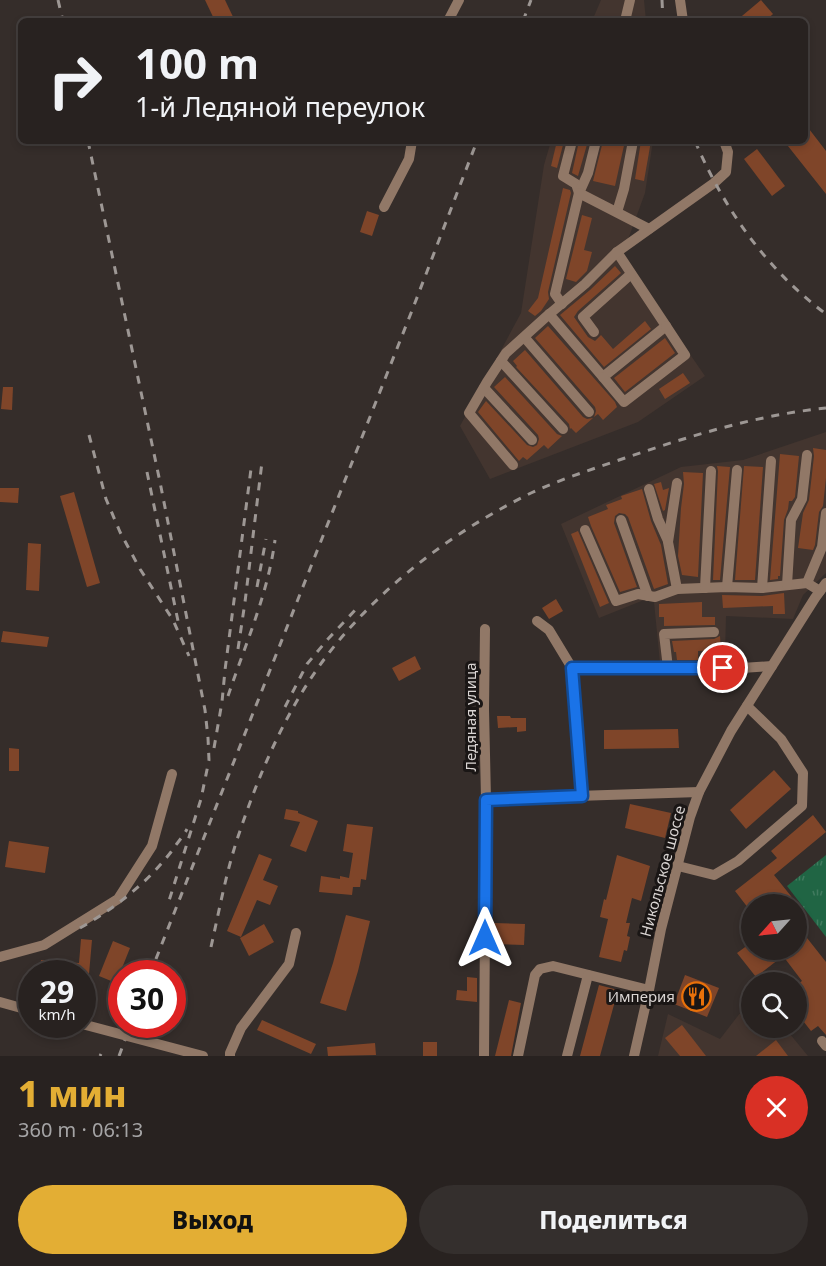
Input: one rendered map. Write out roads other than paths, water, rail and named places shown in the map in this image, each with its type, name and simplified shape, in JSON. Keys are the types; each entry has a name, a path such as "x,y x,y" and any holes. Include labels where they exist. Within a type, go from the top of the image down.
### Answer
{"street":[{"path":"450,18 459,0"},
{"path":"626,18 630,0"},
{"path":"680,0 683,18"},
{"path":"384,207 409,159 412,144"},
{"path":"571,144 563,176 576,184 579,193 649,229"},
{"path":"561,304 555,294 579,193 588,173 595,144"},
{"path":"617,212 632,144"},
{"path":"513,465 469,413 506,353 585,284 616,252 714,183 726,172 728,152 725,144"},
{"path":"549,314 624,402 685,355 616,252"},
{"path":"594,332 583,317 631,274"},
{"path":"603,377 666,326"},
{"path":"525,338 589,412"},
{"path":"501,361 563,429"},
{"path":"484,388 532,440"},
{"path":"787,585 791,520 802,499 807,455"},
{"path":"762,588 771,461"},
{"path":"727,586 737,470"},
{"path":"705,588 711,471"},
{"path":"668,542 677,483"},
{"path":"649,489 668,542 677,589"},
{"path":"807,583 822,547 826,513"},
{"path":"621,520 648,596"},
{"path":"585,530 616,601 638,594 655,597 677,589 727,586 762,588 807,583 823,587"},
{"name":"Никольское шоссе","path":"634,1056 661,929 690,817 699,792 731,731 823,587"},
{"path":"537,621 549,630 572,668 582,796"},
{"name":"Ледяная улица","path":"484,1056 485,629"},
{"path":"668,668 664,634 714,632"},
{"path":"572,668 772,666"},
{"path":"678,866 714,875 738,861 802,806 802,773 781,739 747,706"},
{"path":"0,957 44,945 118,899 152,846 172,774"},
{"path":"486,800 699,792"},
{"path":"230,1056 241,1028 289,964 296,933"},
{"path":"518,1056 535,975 540,969 553,966 649,990"},
{"path":"567,1056 588,975"},
{"path":"0,1002 18,1007"},
{"path":"96,1028 203,1056"}],"railway":[{"path":"58,0 62,18"},
{"path":"524,18 531,0"},
{"path":"662,0 663,18"},
{"path":"89,144 160,482 205,710 208,738 209,760 201,799 168,904"},
{"path":"156,960 476,144"},
{"path":"696,144 719,191 749,236 785,278 826,314"},
{"path":"211,947 236,843 259,779 280,732 306,686 336,644 401,578 425,558 476,523 503,507 554,483 724,427 800,411 826,408"},
{"path":"89,435 106,499 120,532 140,569 173,620 189,656"},
{"path":"238,649 262,462"},
{"path":"214,748 222,702 251,469"},
{"path":"147,472 178,621"},
{"path":"257,587 266,539"},
{"path":"228,696 262,600 275,540"},
{"path":"285,707 307,664 359,606"},
{"path":"80,928 118,904 140,885 161,864 187,829"},
{"path":"119,1056 126,1038"}],"place":[{"name":"Империя","path":"696,996"}]}
